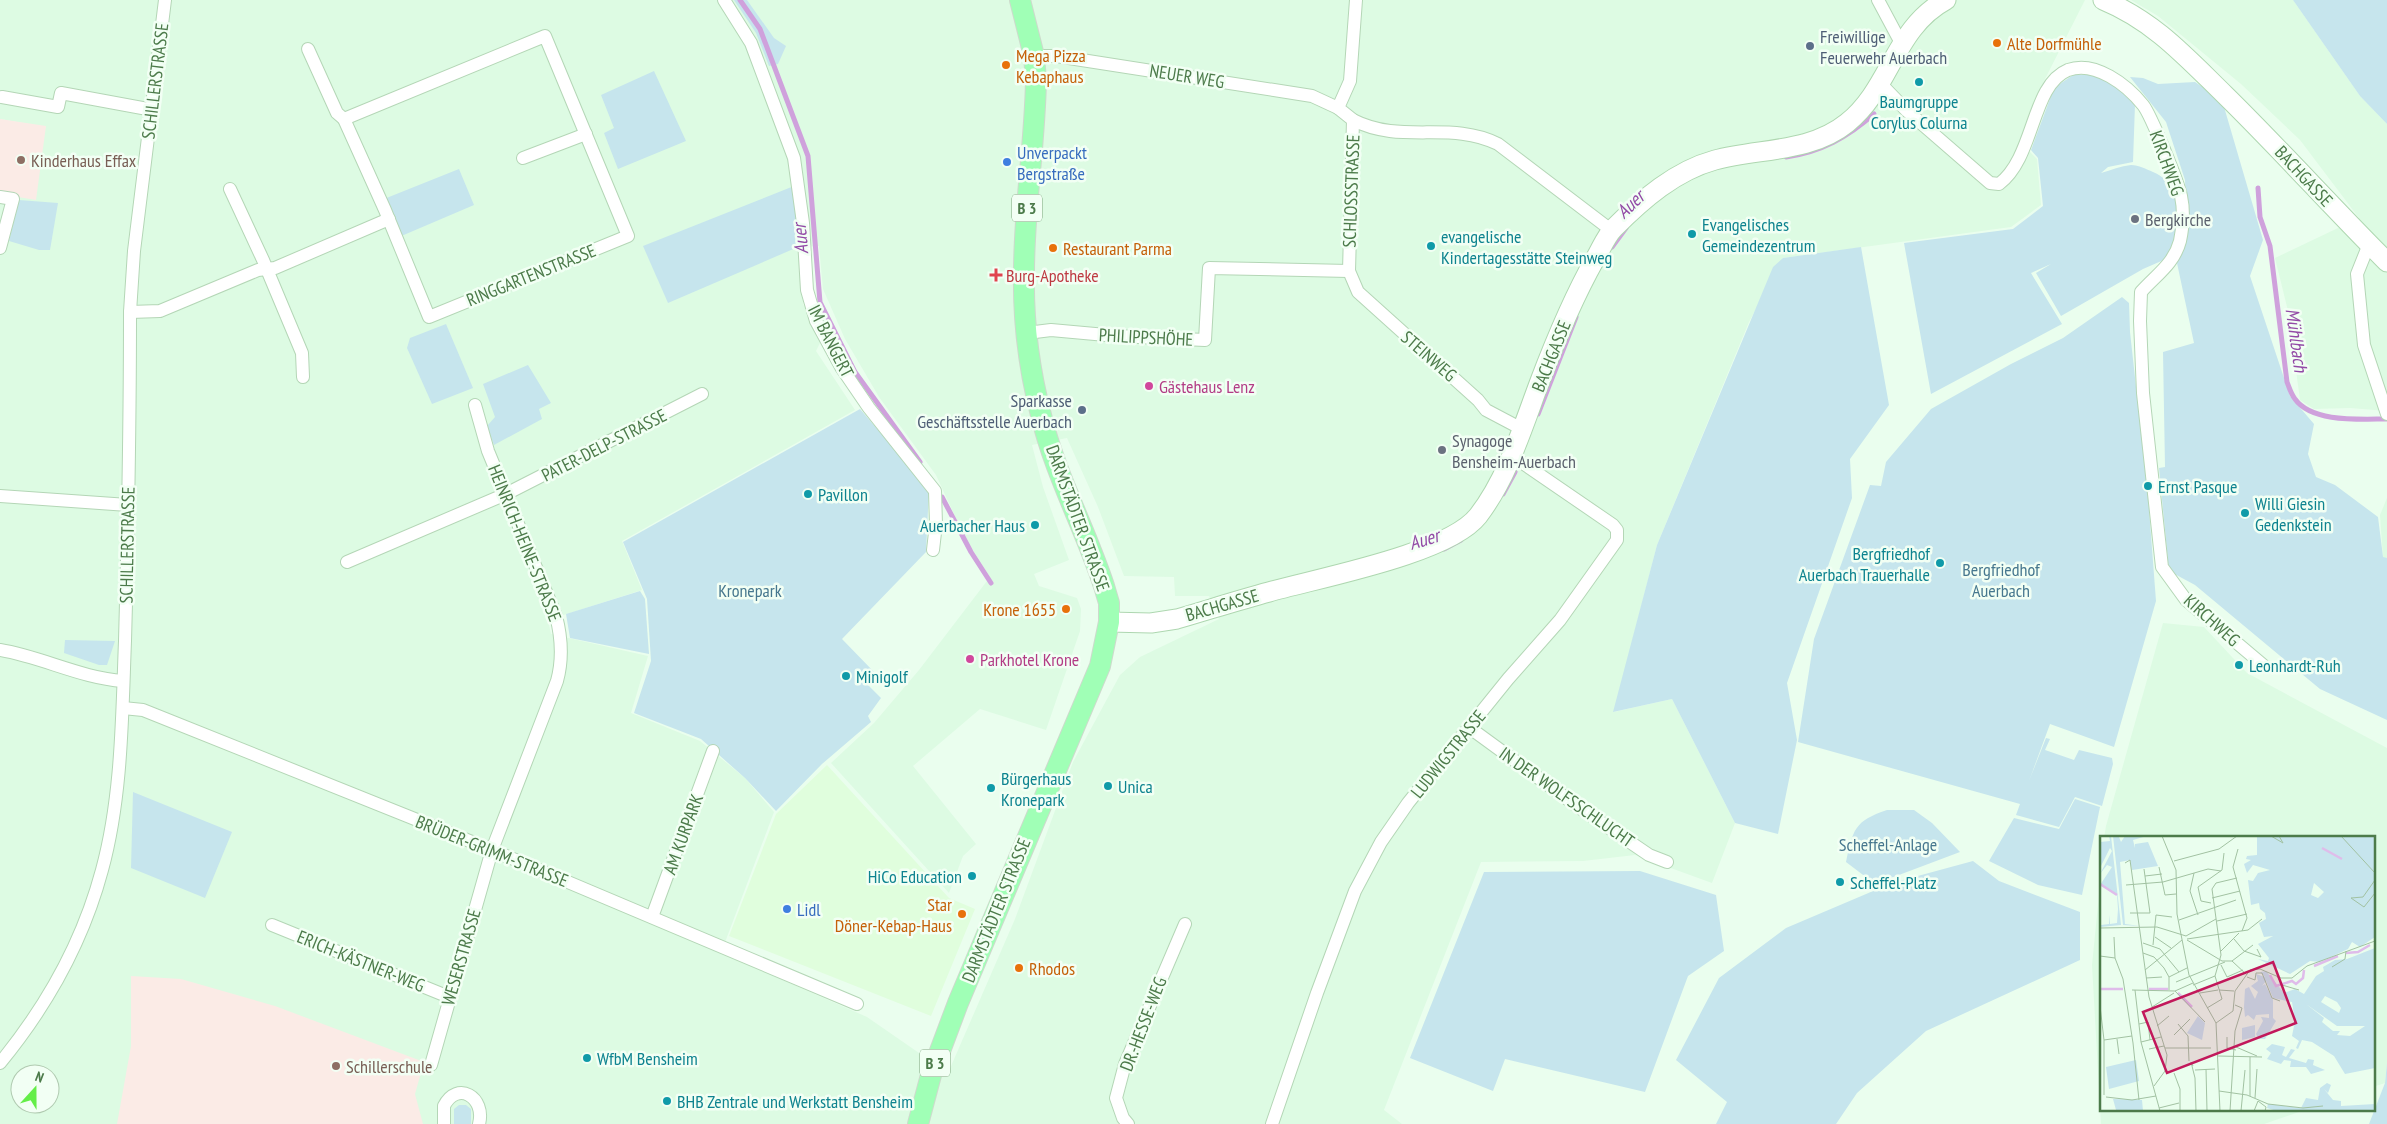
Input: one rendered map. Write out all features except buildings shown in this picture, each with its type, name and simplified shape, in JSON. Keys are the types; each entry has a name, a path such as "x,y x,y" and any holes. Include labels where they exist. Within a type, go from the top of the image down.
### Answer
{"main road":[{"name":"DARMSTÄDTER STRASSE","path":"918,1124 931,1075 958,1003 1027,835 1091,690 1104,654 1110,622 1108,603 1100,573 1057,464 1041,416 1027,334 1024,272 1036,105 1034,56 1020,0"},
{"name":"BACHGASSE","path":"1110,622 1151,623 1177,619 1403,556 1448,539 1476,518 1494,491 1511,456 1577,291 1611,230 1654,190 1688,170 1714,160 1796,145 1830,134 1856,115 1881,84 1901,43 1923,17 1946,0"},
{"name":"BACHGASSE","path":"2103,0 2123,8 2149,24 2174,44 2262,131 2387,262"}],"street":[{"name":"SCHILLERSTRASSE","path":"0,1063 17,1042 46,998 74,948 102,872 111,832 123,708 130,312 134,251 153,110 165,0"},
{"name":"IM BANGERT","path":"724,0 751,43 794,158 803,223 807,290 816,321 841,367 869,408 934,490 936,524 934,550"},
{"path":"1338,108 1350,81 1356,0"},
{"path":"1878,0 1901,43"},
{"name":"RINGGARTENSTRASSE","path":"308,49 337,113 344,119 389,220 429,317 628,236 546,36 344,119"},
{"name":"NEUER WEG","path":"1034,56 1056,56 1312,96 1338,108"},
{"name":"KIRCHWEG","path":"1881,84 1907,111 1990,183 1999,184 2008,177 2028,140 2043,96 2059,74 2082,68 2110,76 2144,106 2181,195 2183,220 2180,242 2169,265 2141,292 2140,321 2144,410 2162,567 2186,600 2263,665"},
{"path":"2,97 58,107 61,92 153,110"},
{"name":"SCHLOSSSTRASSE","path":"1338,108 1353,120 1349,272"},
{"path":"1353,120 1366,126 1392,132 1464,132 1485,137 1498,144 1611,230"},
{"path":"523,158 586,134"},
{"path":"230,189 267,269 302,354 303,378"},
{"path":"0,197 12,199 0,248"},
{"path":"130,312 160,311 258,270 275,268 389,220"},
{"path":"2369,244 2357,274 2364,345 2386,414"},
{"name":"PHILIPPSHÖHE","path":"1027,334 1051,330 1117,336 1204,340 1209,268 1349,272"},
{"name":"STEINWEG","path":"1349,272 1358,292 1478,400 1486,410 1522,429"},
{"name":"PATER-DELP-STRASSE","path":"347,562 506,494 702,394"},
{"name":"HEINRICH-HEINE-STRASSE","path":"475,405 488,451 556,616 560,633 561,665 557,681 492,850"},
{"name":"LUDWIGSTRASSE","path":"1272,1124 1324,974 1355,891 1366,868 1408,804 1508,679 1566,612 1615,544 1618,535 1613,525 1511,456"},
{"path":"0,496 128,505"},
{"path":"0,650 28,655 104,679 123,681"},
{"name":"BRÜDER-GRIMM-STRASSE","path":"123,708 143,710 492,850 857,1004"},
{"name":"IN DER WOLFSSCHLUCHT","path":"1470,728 1577,806 1649,854 1667,862"},
{"name":"AM KURPARK","path":"652,917 713,751"},
{"name":"WESERSTRASSE","path":"431,1065 492,850"},
{"name":"DR.-HESSE-WEG","path":"1128,1124 1123,1118 1116,1098 1125,1064 1184,924"},
{"name":"ERICH-KÄSTNER-WEG","path":"272,925 449,997"},
{"path":"444,1124 444,1106 452,1096 468,1094 479,1103 482,1110 479,1124"}],"shaded area":[{"path":"0,0 2085,0 2044,81 2022,144 2037,159 2041,205 2011,227 1783,258 1749,322 1657,545 1614,712 1672,699 1735,823 1712,883 1635,855 1583,861 1481,862 1384,1110 1402,1124 0,1124 0,194 46,127 0,119","holes":["819,246 823,289 845,339 879,397 936,475 965,538 990,577 919,670 874,723 831,763 949,893 963,856 976,844 913,766 980,709 1046,730 1080,631 1081,609 1077,598 1039,586 1034,574 1069,560 1043,487 1032,445 1067,438 1098,507 1124,576 1174,577 1175,596 1209,596 1219,619 1140,657 1120,675 1073,762 1015,919 948,1073 867,1017 721,953 774,812 745,778 700,741 631,713 648,656 551,634 548,620 642,590 622,541 855,410 816,351 822,339 803,304 800,247"]},
{"path":"2131,0 2293,0 2360,96 2387,124 2387,411 2350,408 2314,409 2300,400 2288,311 2275,258 2359,218 2300,140 2241,84 2158,16"},
{"name":"Kinderhaus Effax","path":"0,119 46,126 36,200 0,194"},
{"path":"2387,498 2387,558 2383,558 2380,515"},
{"path":"2163,623 2204,627 2247,673 2387,748 2387,1063 2385,1083 2374,1087 2374,836 2104,836"},
{"path":"827,765 949,898 975,909 931,1016 729,936 776,814"},
{"path":"2100,885 2100,1106 2092,965"},
{"name":"Schillerschule","path":"131,976 181,979 275,1006 424,1062 415,1094 423,1124 117,1124 131,1046"},
{"path":"2100,1112 2299,1112 2264,1124 2101,1124"}],"green space":[{"path":"734,0 747,0 774,38 786,46 778,64 769,66 756,33"},
{"path":"2293,0 2387,0 2387,124 2360,96"},
{"path":"654,71 686,141 618,169 604,133 614,128 601,95"},
{"path":"2095,74 2117,88 2135,104 2133,162 2108,167 2101,173 2127,166 2140,166 2164,179 2172,188 2178,211 2177,223 2175,236 2166,259 2143,269 2061,316 2036,273 2051,264 2031,273 2062,324 1931,394 1904,243 2013,229 2043,206 2038,158 2031,150 2054,88 2073,75"},
{"path":"2130,77 2143,78 2158,84 2195,82 2222,100 2263,240 2250,276 2290,396 2314,424 2308,454 2316,477 2335,485 2378,517 2383,557 2387,558 2387,720 2320,689 2195,585 2169,571 2159,468 2165,467 2163,352 2194,343 2177,263 2187,232 2185,180 2166,122"},
{"path":"459,169 474,205 399,237 384,199"},
{"path":"794,186 798,247 668,303 643,246"},
{"path":"19,200 58,203 50,250 39,250 9,241"},
{"path":"1861,247 1889,405 1850,459 1852,498 1787,683 1797,740 1778,834 1735,823 1672,699 1613,712 1657,545 1773,267 1783,258"},
{"name":"Bergfriedhof Auerbach","path":"2122,297 2129,303 2130,332 2148,496 2156,601 2114,747 2050,724 2029,781 2046,738 2050,739 2045,750 2074,760 2079,750 2112,758 2113,764 2102,806 2075,797 2059,827 2016,815 2020,804 1798,742 1814,639 1870,485 1881,486 1886,462 1931,409 2011,364 2063,338"},
{"path":"446,324 473,388 432,404 407,348 410,338"},
{"path":"528,365 551,403 539,409 542,419 494,445 487,426 495,417 483,384"},
{"name":"Kronepark","path":"860,409 929,489 926,552 842,639 875,673 866,683 881,698 868,716 871,722 822,764 776,811 745,778 701,739 634,713 651,661 647,599 623,542"},
{"path":"640,591 645,599 649,654 570,638 566,614"},
{"path":"65,640 115,641 107,665 99,665 64,653"},
{"path":"133,792 232,832 205,898 131,868"},
{"path":"2075,799 2100,807 2082,895 2038,885 1989,861 2014,818 2059,829"},
{"name":"Scheffel-Anlage","path":"1887,810 1914,810 1932,823 1960,852 1875,884 1846,862 1853,834 1857,828 1868,818"},
{"path":"1973,861 1999,881 2080,912 2080,960 1926,1031 1857,1093 1836,1124 1716,1124 1727,1102 1676,1060 1719,978 1786,928 1892,883"},
{"path":"1640,871 1716,895 1724,951 1688,976 1645,1092 1505,1059 1493,1091 1410,1058 1484,872"},
{"path":"2387,1063 2387,1124 2369,1124 2374,1112 2385,1083"},
{"path":"459,1105 466,1105 471,1109 471,1124 454,1124 454,1109"}],"waterway":[{"name":"Auer","path":"740,0 760,29 808,156 820,302 855,372 920,462"},
{"name":"Auer","path":"1786,157 1799,155 1833,142 1854,130 1874,114"},
{"name":"Mühlbach","path":"2258,188 2260,217 2270,246 2287,382 2292,395 2303,407 2325,416 2351,419 2387,419"},
{"name":"Auer","path":"1612,247 1626,228"},
{"name":"Auer","path":"1538,414 1576,317"},
{"name":"Auer","path":"1503,494 1515,472"},
{"name":"Auer","path":"942,497 971,552 991,583"},
{"name":"Auer","path":"1444,549 1461,540"}],"place":[{"name":"Alte Dorfmühle","path":"1997,43"},
{"name":"Freiwillige Feuerwehr Auerbach","path":"1810,46"},
{"name":"Mega Pizza Kebaphaus","path":"1006,65"},
{"name":"Baumgruppe Corylus Colurna","path":"1919,82"},
{"name":"Kinderhaus Effax","path":"21,160"},
{"name":"Unverpackt Bergstraße","path":"1007,162"},
{"name":"Bergkirche","path":"2135,219"},
{"name":"Evangelisches Gemeindezentrum","path":"1692,234"},
{"name":"evangelische Kindertagesstätte Steinweg","path":"1431,246"},
{"name":"Restaurant Parma","path":"1053,248"},
{"name":"Burg-Apotheke","path":"996,275"},
{"name":"Gästehaus Lenz","path":"1149,386"},
{"name":"Sparkasse Geschäftsstelle Auerbach","path":"1082,410"},
{"name":"Synagoge Bensheim-Auerbach","path":"1442,450"},
{"name":"Ernst Pasque","path":"2148,486"},
{"name":"Pavillon","path":"808,494"},
{"name":"Willi Giesin Gedenkstein","path":"2245,513"},
{"name":"Auerbacher Haus","path":"1035,525"},
{"name":"Bergfriedhof Auerbach Trauerhalle","path":"1940,563"},
{"name":"Krone 1655","path":"1066,609"},
{"name":"Parkhotel Krone","path":"970,659"},
{"name":"Leonhardt-Ruh","path":"2239,665"},
{"name":"Minigolf","path":"846,676"},
{"name":"Unica","path":"1108,786"},
{"name":"Bürgerhaus Kronepark","path":"991,788"},
{"name":"HiCo Education","path":"972,876"},
{"name":"Scheffel-Platz","path":"1840,882"},
{"name":"Lidl","path":"787,909"},
{"name":"Star Döner-Kebap-Haus","path":"962,914"},
{"name":"Rhodos","path":"1019,968"},
{"name":"WfbM Bensheim","path":"587,1058"},
{"name":"Schillerschule","path":"336,1066"},
{"name":"BHB Zentrale und Werkstatt Bensheim","path":"667,1101"}]}
